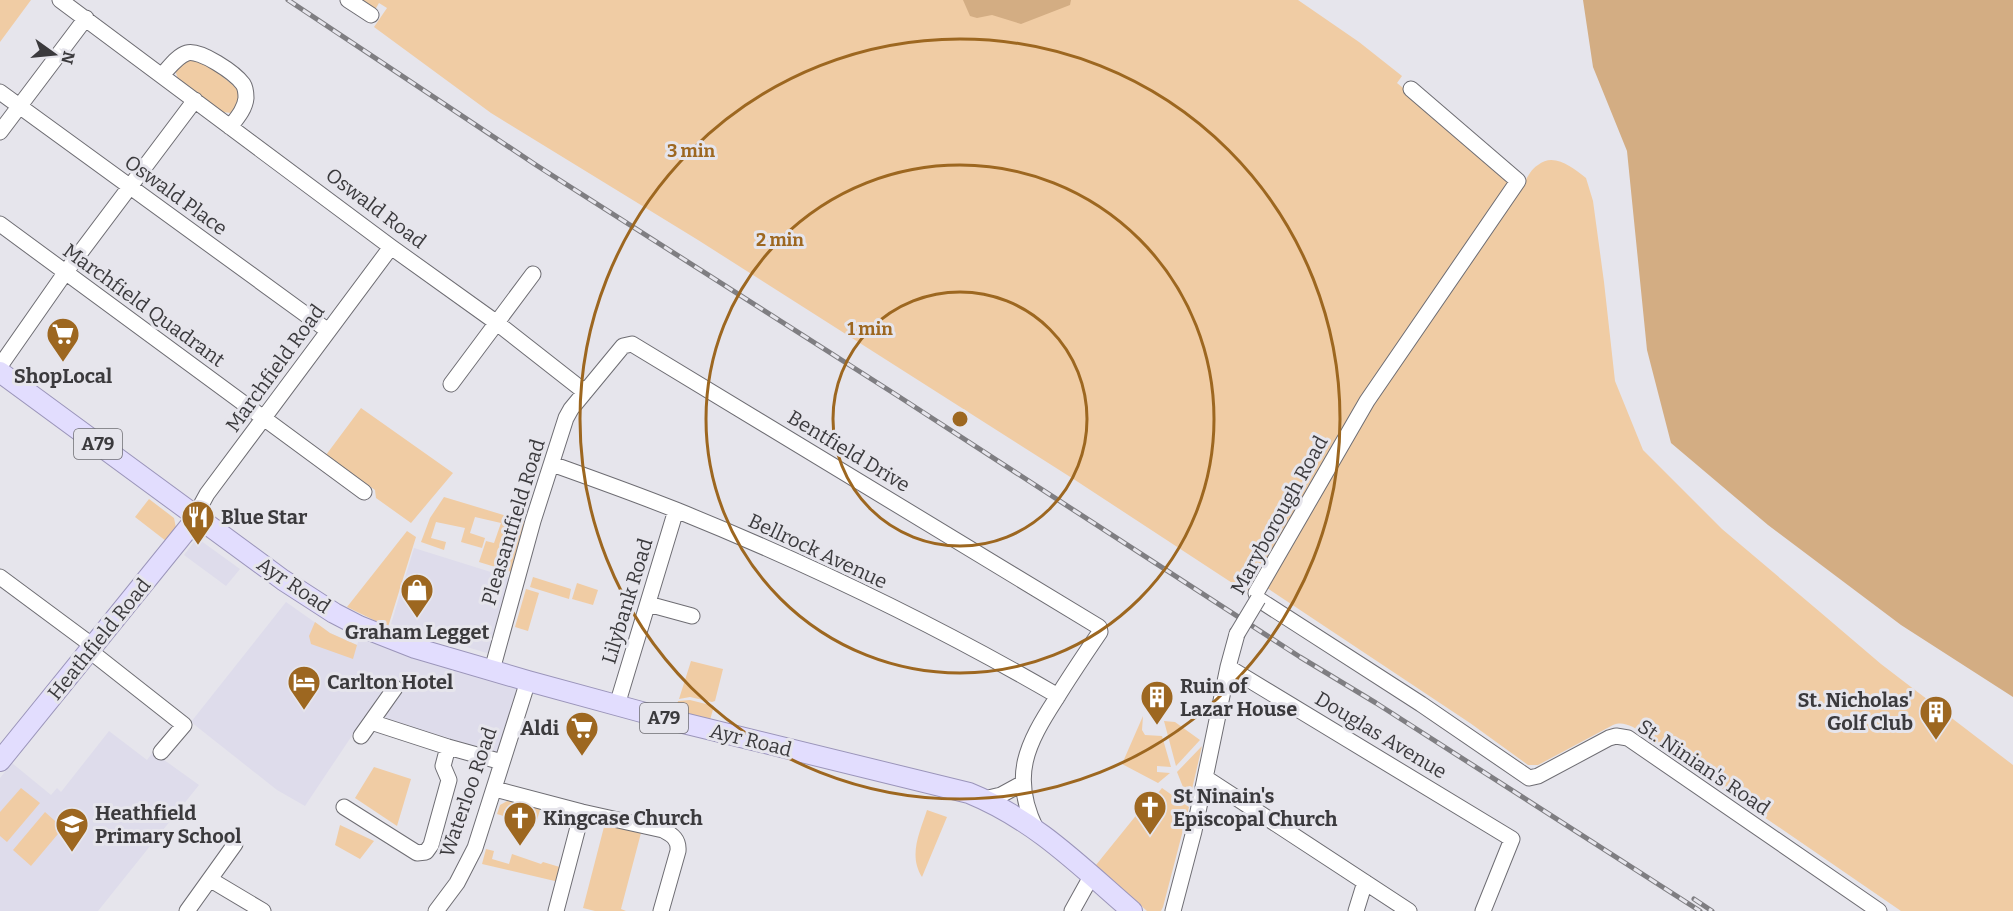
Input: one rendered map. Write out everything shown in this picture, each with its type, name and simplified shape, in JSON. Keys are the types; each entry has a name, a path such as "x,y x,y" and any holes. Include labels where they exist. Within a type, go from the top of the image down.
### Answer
{"main road":[{"name":"A79","path":"0,372 195,516"},
{"name":"Heathfield Road","path":"0,761 190,526 195,516"},
{"name":"Ayr Road","path":"195,516 283,580 334,613 359,626 415,648 671,720 969,793 984,799 1005,809 1068,853 1132,911"}],"street":[{"name":"Oswald Road","path":"60,0 391,247 497,323 585,392"},
{"path":"348,0 371,15"},
{"path":"0,132 86,18"},
{"path":"162,75 188,52 198,53 237,78 244,85 246,98 241,113 230,126"},
{"name":"Maryborough Road","path":"1173,911 1206,778 1228,667 1237,634 1258,598 1256,593 1367,401 1518,181 1411,89"},
{"name":"Oswald Place","path":"0,92 327,330"},
{"path":"0,366 65,273 195,100"},
{"name":"Marchfield Quadrant","path":"0,224 364,492"},
{"name":"Marchfield Road","path":"195,516 207,494 391,247"},
{"path":"451,384 533,274"},
{"name":"Bentfield Drive","path":"585,392 623,346 632,344 1099,627 1100,632 1058,696"},
{"name":"Pleasantfield Road","path":"492,670 533,521 566,418 585,392"},
{"name":"Bellrock Avenue","path":"552,464 676,510 836,579 1015,671 1058,696"},
{"name":"Lilybank Road","path":"617,705 676,510"},
{"path":"0,577 184,724 161,752"},
{"name":"St. Ninian's Road","path":"1258,598 1421,704 1523,776 1529,778 1538,776 1609,738 1616,736 1628,738 1879,911"},
{"path":"648,604 692,616"},
{"name":"Douglas Avenue","path":"1228,667 1512,839 1483,911"},
{"name":"Waterloo Road","path":"436,911 469,862 495,789 528,681"},
{"path":"361,736 395,688"},
{"path":"1036,829 1027,807 1023,783 1026,758 1030,744 1058,696"},
{"path":"371,722 502,762"},
{"path":"344,807 417,852 426,852 431,845 449,780 442,766 448,747"},
{"path":"1206,778 1409,911"},
{"path":"984,799 1001,795 1023,783"},
{"path":"495,789 663,830 673,835 678,843 678,851 661,911"},
{"path":"555,911 582,812"},
{"path":"187,911 235,844"},
{"path":"1072,911 1092,875"},
{"path":"211,880 263,911"},
{"path":"1356,911 1365,882"}],"shaded area":[{"path":"0,0 31,0 0,42"},
{"path":"362,0 1298,0 1359,42 1402,76 1397,83 1523,185 1536,167 1550,160 1563,163 1586,178 1593,201 1615,381 1643,450 1722,529 1881,664 2013,765 2013,911 1901,911 1633,727 1625,724 1613,725 1538,765 1528,765 1470,723 1267,588 1256,582 1249,594 1075,480 698,240 491,113 374,27 387,8 379,3 375,10"},
{"path":"963,0 1071,0 1070,5 1021,24 992,15 977,18 970,16"},
{"path":"1583,0 2013,0 2013,697 1901,625 1768,525 1671,443 1647,350 1627,151 1593,67"},
{"path":"184,59 206,63 239,90 238,109 232,113 222,112 178,79 175,70"},
{"path":"361,408 453,473 411,523 376,498 375,490 326,455"},
{"path":"444,497 527,522 512,572 479,562 486,541 494,543 501,523 475,517 470,533 485,538 482,548 461,542 465,528 436,522 431,538 446,542 444,550 421,542 430,518"},
{"path":"149,499 174,518 176,528 166,541 135,517"},
{"path":"407,531 416,537 388,627 347,607"},
{"path":"197,538 240,569 226,586 184,555"},
{"path":"414,548 513,579 490,654 391,624"},
{"path":"533,577 571,589 569,599 530,587"},
{"path":"577,583 598,590 593,605 572,599"},
{"path":"526,589 539,593 528,631 515,627"},
{"path":"286,602 330,633 357,645 359,639 521,689 499,758 364,722 357,728 305,806 277,790 191,722"},
{"path":"315,622 330,633 357,645 353,659 311,644 309,636"},
{"path":"691,661 723,669 715,701 690,697 679,699"},
{"path":"690,700 714,706 710,720 676,711 678,701"},
{"path":"1143,716 1142,730 1145,735 1162,736 1171,767 1157,766 1157,772 1170,773 1158,783 1122,764"},
{"path":"1164,721 1175,722 1200,740 1176,766"},
{"name":"Heathfield Primary School","path":"109,731 147,760 153,752 199,785 98,911 0,911 0,778 12,763 51,795 57,788 61,792"},
{"path":"1202,746 1189,802 1177,772"},
{"path":"374,767 411,779 397,826 355,798"},
{"path":"21,788 40,803 7,842 0,836 0,812"},
{"path":"1162,788 1189,807 1163,907 1161,911 1147,911 1096,865 1155,792 1158,793"},
{"path":"511,799 541,807 535,826 497,814 500,805"},
{"path":"927,810 947,817 922,877 918,869 916,852"},
{"path":"45,812 63,828 31,866 13,850"},
{"path":"605,823 641,833 621,909 626,911 595,911 583,908"},
{"path":"340,825 374,841 360,859 335,845"},
{"path":"486,849 494,851 492,859 509,864 512,854 541,864 543,862 563,868 559,882 482,864"}],"railway":[{"path":"288,0 536,165 1300,657 1376,703 1700,911"},
{"path":"1694,899 1712,911"}],"place":[{"name":"ShopLocal","path":"63,363"},
{"name":"Blue Star","path":"198,546"},
{"name":"Graham Legget","path":"417,619"},
{"name":"Carlton Hotel","path":"304,711"},
{"name":"Ruin of Lazar House","path":"1157,726"},
{"name":"St. Nicholas' Golf Club","path":"1936,741"},
{"name":"Aldi","path":"582,757"},
{"name":"St Ninain's Episcopal Church","path":"1150,836"},
{"name":"Kingcase Church","path":"520,847"},
{"name":"Heathfield Primary School","path":"72,853"}]}
